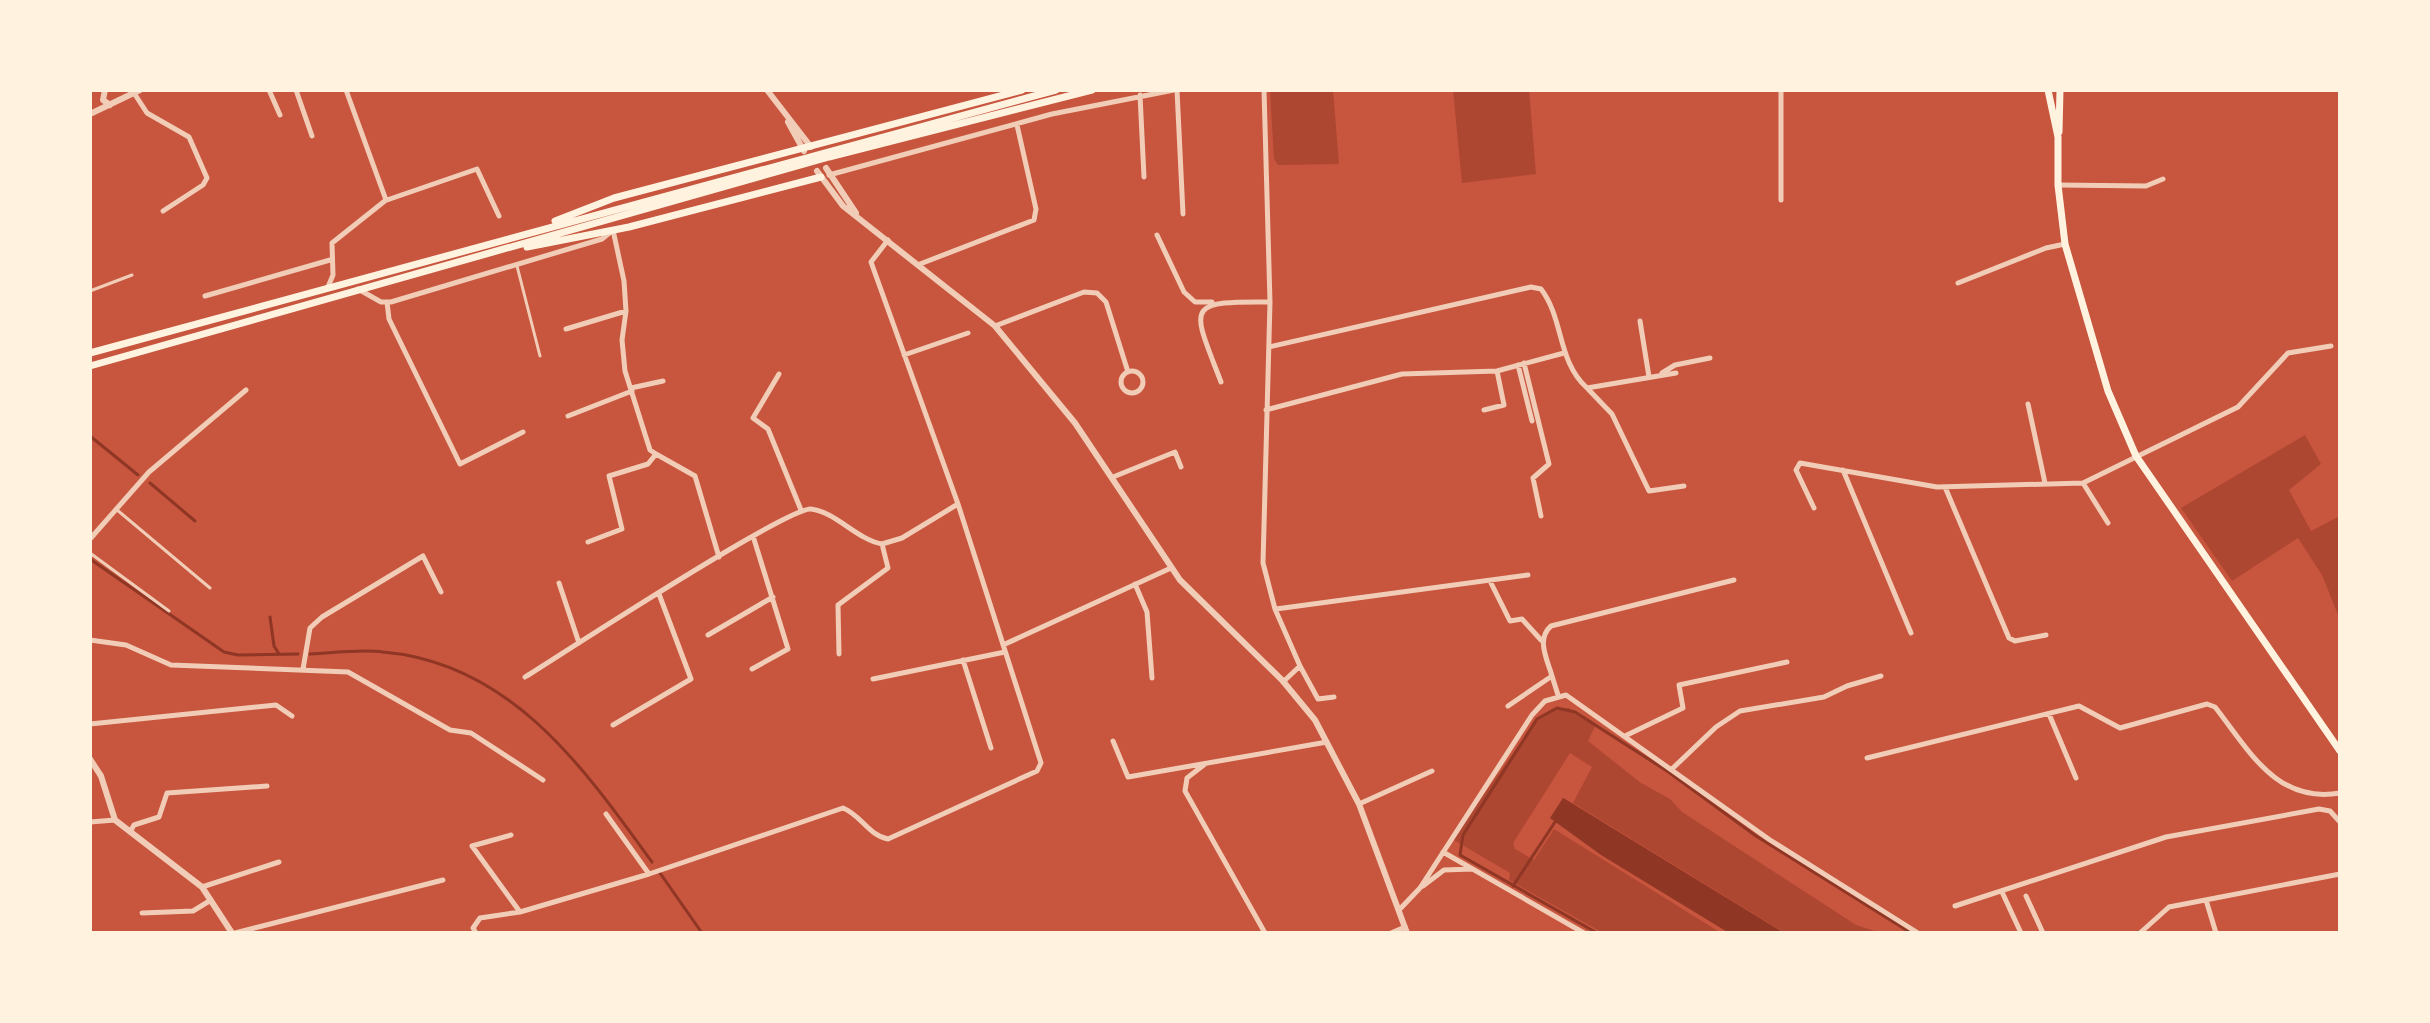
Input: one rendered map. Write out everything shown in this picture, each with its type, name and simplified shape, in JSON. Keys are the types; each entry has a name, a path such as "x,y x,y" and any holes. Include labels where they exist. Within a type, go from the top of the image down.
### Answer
{"main road":[{"path":"524,234 614,198 1022,90"},
{"path":"90,353 1056,90"},
{"path":"827,154 1092,90"},
{"path":"2048,90 2058,137"},
{"path":"2060,90 2058,185 2065,244 2108,391 2136,456 2340,751"},
{"path":"90,366 798,162"},
{"path":"473,258 613,230 819,174"}],"street":[{"path":"105,90 103,100 110,105"},
{"path":"269,90 280,115"},
{"path":"296,90 312,136"},
{"path":"346,90 386,200"},
{"path":"767,90 807,148"},
{"path":"1183,214 1176,90 1140,95 819,174 843,206 995,326 1038,374 1113,477 1171,568 1283,682 1315,720 1359,804 1406,930 1391,933"},
{"path":"1264,90 1270,302 1263,563 1275,609 1300,666 1318,699 1334,697"},
{"path":"1781,90 1781,200"},
{"path":"93,112 137,92 147,113 189,137 207,178 203,185 163,211"},
{"path":"1140,95 1144,177"},
{"path":"920,264 1034,220 1036,209 1017,125"},
{"path":"328,287 333,275 330,260 332,243 386,200 477,169 499,216"},
{"path":"828,172 859,216"},
{"path":"2058,185 2146,186 2163,179"},
{"path":"357,288 387,302 602,239 613,230 624,281 626,311 622,340 631,390 650,450 695,476 719,557"},
{"path":"1157,235 1184,292 1195,302 1270,302"},
{"path":"476,933 473,928 480,918 520,912 649,874 843,808 854,812 878,837 888,839 1037,771 1041,763 958,504 871,262 888,239"},
{"path":"1958,283 2046,248 2065,244"},
{"path":"205,296 330,260"},
{"path":"1269,347 1531,287 1541,289 1549,299 1564,353 1575,377 1612,414 1649,491 1684,486"},
{"path":"995,326 1084,292 1097,293 1106,302 1128,372"},
{"path":"387,302 389,319 460,464 523,432"},
{"path":"1215,302 1203,308 1200,318 1221,382"},
{"path":"566,329 626,311"},
{"path":"1640,321 1649,377"},
{"path":"904,355 968,333"},
{"path":"1814,508 1796,466 1807,463 1945,487 2083,483 2238,407 2288,353 2331,346"},
{"path":"1266,410 1402,374 1497,371 1564,353"},
{"path":"1658,375 1675,365 1710,358"},
{"path":"1521,364 1532,421"},
{"path":"1521,364 1549,464 1533,478 1541,516"},
{"path":"1484,410 1504,405 1497,371"},
{"path":"1128,372 1142,376 1143,384 1136,392 1128,392 1122,385 1122,378 1128,372"},
{"path":"1587,388 1676,373"},
{"path":"779,374 753,418 768,429 801,510"},
{"path":"568,416 631,390 663,381"},
{"path":"90,539 149,472 246,390"},
{"path":"2028,404 2045,483"},
{"path":"1113,477 1175,452 1181,467"},
{"path":"588,542 622,529 609,476 648,464 656,454"},
{"path":"1842,469 1911,633"},
{"path":"2083,483 2108,523"},
{"path":"1945,487 2009,638 2015,641 2046,635"},
{"path":"525,677 753,536 801,510 820,512 882,544 902,538 958,504"},
{"path":"752,669 788,649 753,536"},
{"path":"839,654 838,605 888,568 882,544"},
{"path":"303,669 310,628 322,617 423,556 441,592"},
{"path":"873,679 1004,649 1171,568"},
{"path":"1275,609 1528,575"},
{"path":"1558,695 1542,641 1543,632 1551,626 1734,580"},
{"path":"1489,581 1510,621 1522,619 1542,641"},
{"path":"559,583 579,643"},
{"path":"1135,584 1147,612 1152,678"},
{"path":"613,725 691,679 659,594"},
{"path":"708,635 773,597"},
{"path":"90,640 126,645 171,665 348,672 450,730 471,733 543,780"},
{"path":"963,660 991,748"},
{"path":"1626,735 1683,708 1679,685 1787,662"},
{"path":"1283,682 1300,666"},
{"path":"1508,706 1552,676"},
{"path":"1673,768 1716,727 1740,711 1824,697 1881,676"},
{"path":"1420,888 1532,715 1545,701 1558,695 1577,700 1770,840 1918,933"},
{"path":"1867,758 2079,706 2120,728 2207,704 2215,707 2280,784 2324,794 2340,793"},
{"path":"90,724 276,705 292,716"},
{"path":"2049,714 2076,778"},
{"path":"1113,741 1128,777 1327,742"},
{"path":"90,759 101,776 115,820 202,887 233,933 443,880"},
{"path":"1206,764 1187,778 1185,791 1265,933"},
{"path":"1359,804 1432,771"},
{"path":"130,832 134,825 159,817 167,793 267,786"},
{"path":"1955,906 2166,837 2319,809 2330,811 2340,822"},
{"path":"606,814 649,874"},
{"path":"90,822 115,820"},
{"path":"511,835 472,846 520,912"},
{"path":"1443,852 1584,933"},
{"path":"1438,860 1444,870"},
{"path":"202,887 279,862"},
{"path":"1398,911 1420,888 1444,870 1473,869"},
{"path":"2140,933 2169,907 2340,874"},
{"path":"2002,892 2021,933"},
{"path":"2026,896 2043,933"},
{"path":"2206,900 2216,933"},
{"path":"142,913 193,911 212,901"}],"lane":[{"path":"517,266 540,356"},
{"path":"90,291 132,275"},
{"path":"116,509 210,588"},
{"path":"90,553 169,611"}],"shaded area":[{"path":"1270,90 1333,90 1339,164 1278,165 1274,159"},
{"path":"1453,90 1529,90 1536,174 1462,183"},
{"path":"2305,435 2321,464 2289,490 2311,531 2340,516 2340,620 2322,575 2298,538 2232,581 2181,508"},
{"path":"1569,708 1596,724 1588,741 1641,783 1670,799 1682,812 1856,925 1881,933 1785,933 1573,803 1592,767 1570,753 1513,843 1515,849 1534,860 1554,829 1721,933 1603,933 1509,880 1510,873 1452,839 1536,721 1554,710"},
{"path":"1563,798 1784,933 1729,933 1601,855 1550,818"}],"waterway":[{"path":"90,436 138,475"},
{"path":"150,483 195,521"},
{"path":"90,559 224,652 238,655 298,654"},
{"path":"270,617 274,646 279,654"},
{"path":"310,654 374,651 428,660 469,676 506,698 540,726 570,757 652,862"},
{"path":"1597,933 1460,855 1463,835 1537,719 1557,708 1575,712 1667,771 1756,836 1911,933"},
{"path":"1513,886 1555,822"},
{"path":"660,873 702,933"}]}
